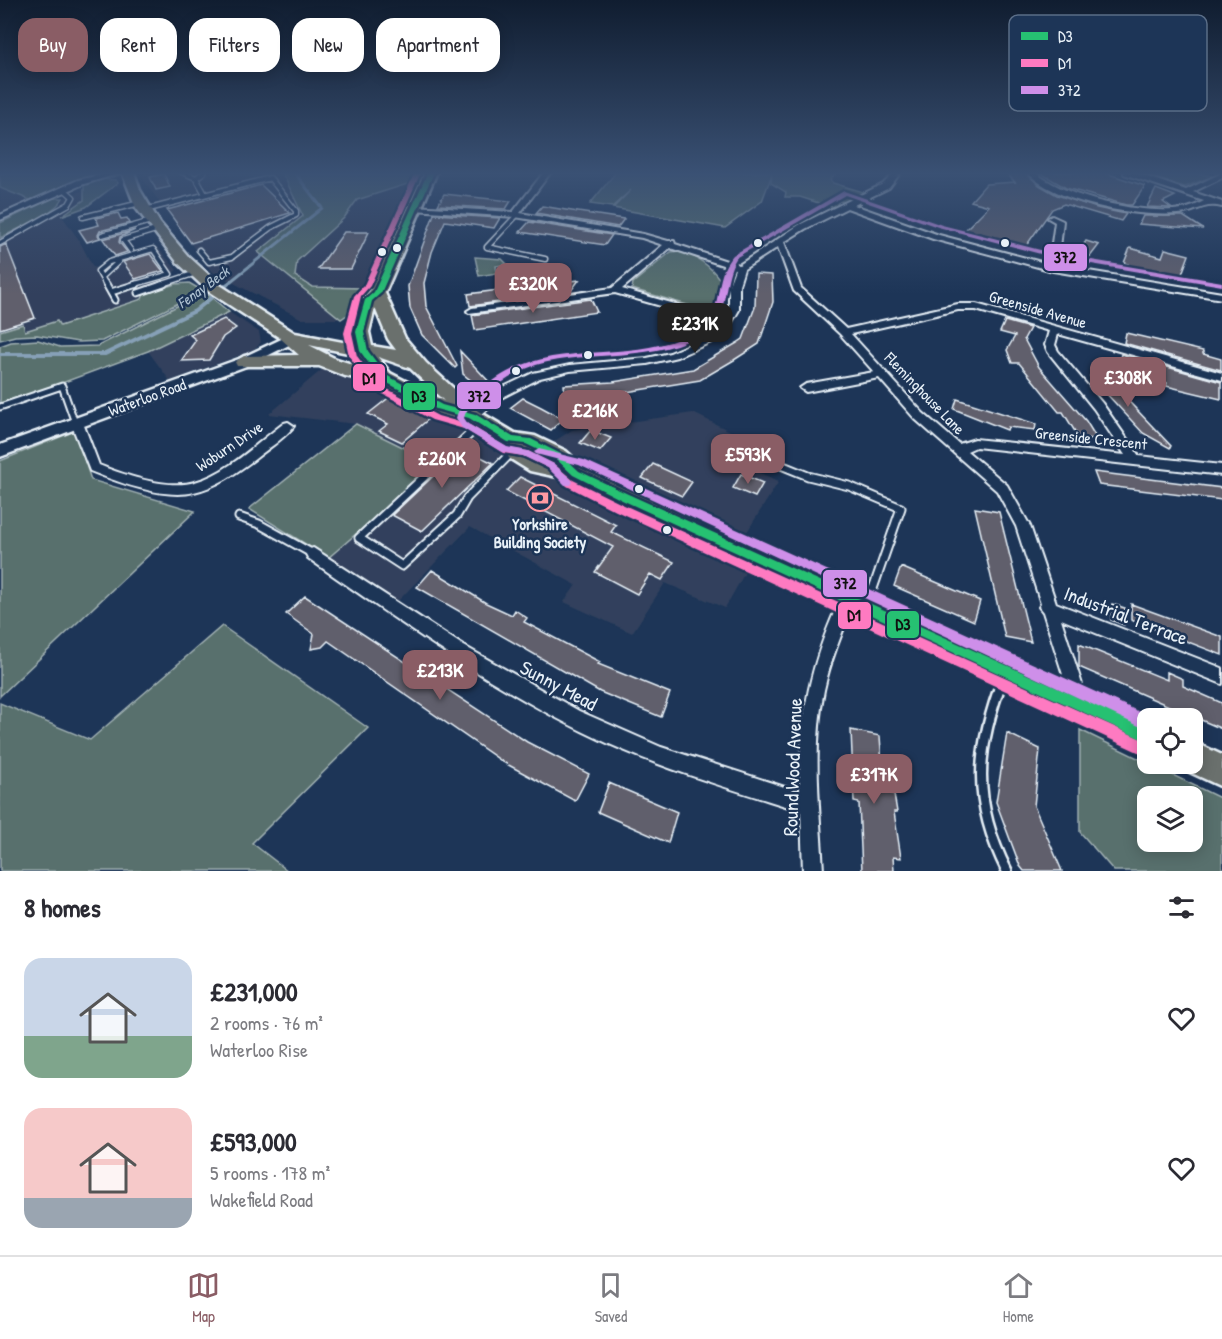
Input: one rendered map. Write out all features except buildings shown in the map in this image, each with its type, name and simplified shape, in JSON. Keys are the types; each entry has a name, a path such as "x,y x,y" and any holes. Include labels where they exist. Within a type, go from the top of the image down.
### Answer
{"highway":[{"path":"147,213 196,273 229,299 292,338 299,347 326,360 389,381 439,407 478,419"},
{"path":"389,381 398,365 384,343 379,327 379,298 412,213"},
{"path":"379,298 369,300 361,323 364,351 389,381"},
{"path":"379,298 397,339 419,367 478,419 516,443 517,453 546,468 576,473 1137,731"},
{"path":"313,339 361,323"},
{"path":"292,338 313,339 364,351 393,354 419,367"},
{"path":"244,362 326,360"},
{"path":"1203,762 1222,771"}],"street":[{"path":"482,213 516,215 671,243 740,268"},
{"path":"478,419 497,395 537,375 570,368 647,361 673,356 712,338 727,322 734,310 734,285 740,268 780,242 833,213"},
{"path":"868,213 936,237 1053,268 1222,296"},
{"path":"1052,218 1059,221 1053,268"},
{"name":"Fleminghouse Lane","path":"780,242 797,288 844,332 919,416 1002,488 1023,526 1080,705"},
{"path":"615,290 671,243"},
{"path":"471,311 615,290 727,322"},
{"name":"Greenside Avenue","path":"844,332 967,307 1002,313 1222,377"},
{"path":"1054,330 1050,345 1053,352 1098,406 1134,459"},
{"name":"Waterloo Road","path":"0,450 244,362 292,338"},
{"path":"806,388 881,374"},
{"name":"Woburn Drive","path":"76,423 94,468 114,477 180,489 207,482 288,426"},
{"name":"Greenside Crescent","path":"957,450 975,442 1222,470"},
{"name":"Sunny Mead","path":"313,554 480,667 612,736 696,769 810,804"},
{"name":"Round Wood Avenue","path":"813,871 810,804 813,706 825,659 858,602"},
{"name":"Industrial Terrace","path":"1047,607 1222,676"}],"lane":[{"path":"0,243 54,213"},
{"path":"102,235 158,213"},
{"path":"199,250 209,262 232,257 270,228 296,215 294,213"},
{"path":"516,215 487,248 545,259"},
{"path":"83,217 149,216"},
{"path":"132,251 123,240 149,216"},
{"path":"43,220 52,221"},
{"path":"15,235 24,236"},
{"path":"111,292 170,274 153,249 121,259 103,276 111,292 115,300"},
{"path":"138,293 196,273"},
{"path":"0,407 62,386 76,423"},
{"path":"478,419 359,538 402,566 457,514 467,498 516,443"},
{"path":"744,450 808,477 849,486 902,508 858,602"},
{"path":"239,517 259,524 313,554"},
{"path":"1006,670 995,694 979,751 979,799 992,844 1007,871"}],"shaded area":[{"path":"47,213 71,213 62,216 79,240 93,267 96,268 103,263 157,247 177,270 170,276 175,283 189,283 203,291 102,341 78,342 37,335 15,336 0,340 0,238"},
{"path":"168,213 301,213 303,216 258,252 341,319 302,319 211,271"},
{"path":"348,213 400,213 364,288 312,288 295,276 297,261"},
{"path":"229,312 259,332 261,342 258,346 252,351 170,381 148,351"},
{"path":"324,368 393,393 476,434 522,462 572,430 693,413 736,434 721,457 779,481 730,559 747,569 725,608 665,583 632,633 564,602 576,585 470,527 398,601 328,558 437,465 356,424 269,414"}],"green space":[{"path":"22,213 47,213 0,238 0,223"},
{"path":"301,213 348,213 297,261 295,276 312,287 364,288 360,306 341,319 258,252 303,216"},
{"path":"639,213 746,213 725,228"},
{"path":"679,251 698,259 715,273 724,291 724,301 720,311 712,312 632,289 633,283 671,252"},
{"path":"475,257 502,259 507,264 496,266 497,273 479,276"},
{"path":"189,283 203,291 102,341 78,342 37,335 15,336 0,340 0,331 23,324 25,331 57,321 60,326 142,299 144,294 175,284"},
{"path":"205,292 229,312 148,351 0,406 0,346 11,342 38,340 60,347 98,346"},
{"path":"356,424 437,464 328,558 249,509"},
{"path":"75,431 91,480 195,511 0,696 0,461"},
{"path":"222,626 368,728 252,843 288,871 0,871 0,703 90,740"},
{"path":"1080,730 1137,758 1137,774 1171,774 1195,786 1137,786 1137,852 1203,852 1203,790 1222,799 1222,871 1114,871 1080,832"}],"waterway":[{"name":"Fenay Beck","path":"226,285 316,213"},
{"name":"Fenay Beck","path":"0,354 105,354 195,311 228,284"}],"transit line":[{"name":"D1","path":"400,213 367,286 358,296 348,333 353,356 375,386 435,418 467,427 506,451 525,453 551,466 570,483 620,508 1137,744"},
{"name":"D3","path":"413,213 377,293 369,300 360,332 364,351 383,377 439,407 472,416 511,440 528,441 558,456 576,473 625,497 1137,731"},
{"name":"372","path":"568,482 551,466 525,453 505,450 465,426 460,418 464,407 506,376 535,363 665,346 704,329 717,313 725,274 735,256 810,213"},
{"name":"372","path":"901,213 940,226 1056,256 1222,284"},
{"name":"372","path":"539,452 581,462 1137,718"}],"place":[{"name":"Yorkshire Building Society","path":"540,498"}]}
